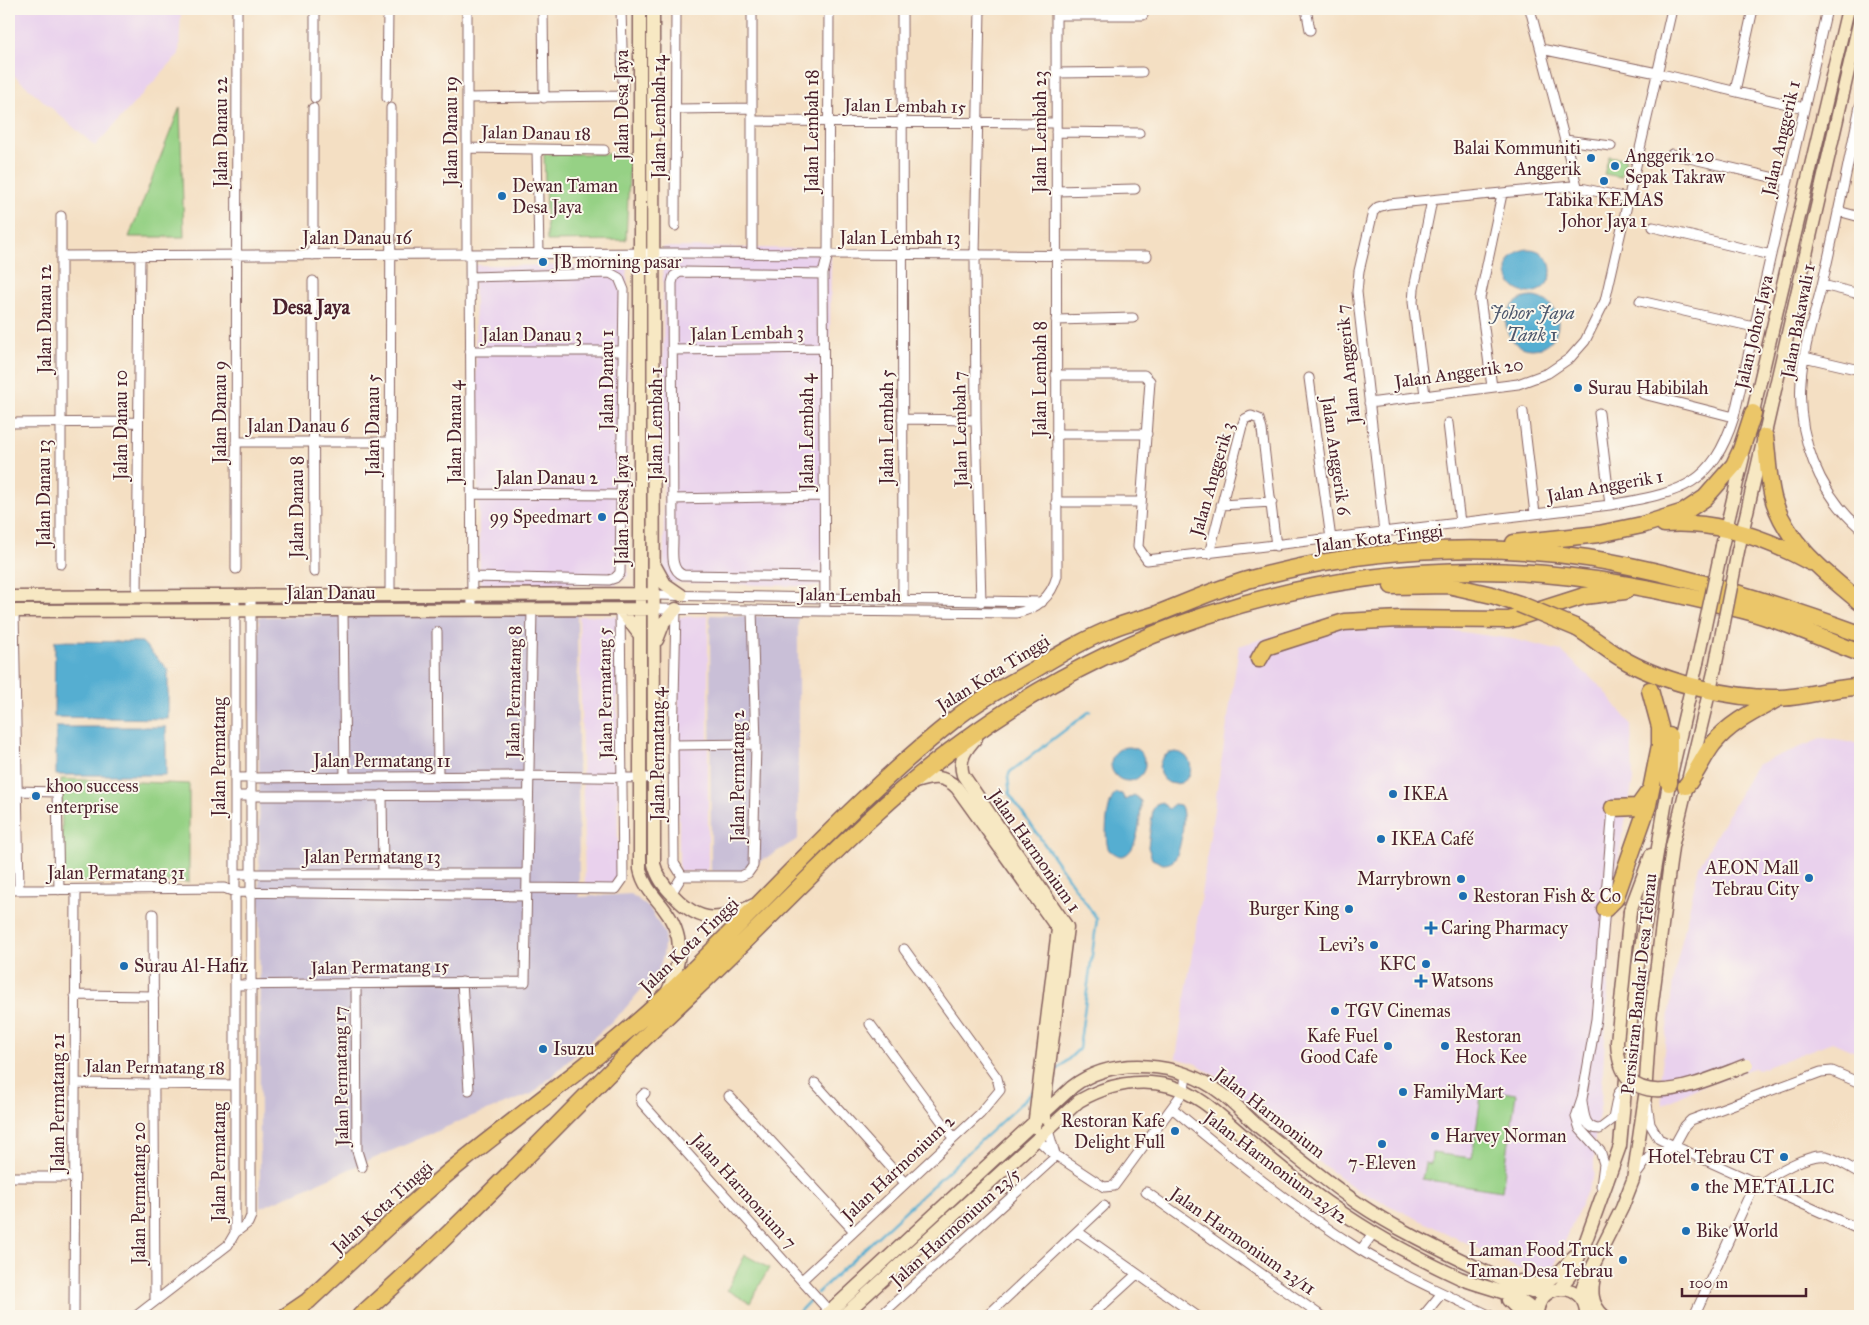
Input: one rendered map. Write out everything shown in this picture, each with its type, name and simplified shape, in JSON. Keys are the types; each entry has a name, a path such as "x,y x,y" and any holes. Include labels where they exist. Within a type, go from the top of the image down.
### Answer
{"highway":[{"path":"1439,549 1479,544 1532,542 1599,534 1674,517 1705,498 1734,465 1753,413"},
{"path":"1764,436 1774,500 1792,536 1817,565 1860,602"},
{"path":"1642,525 1677,523 1726,529 1791,552 1817,565"},
{"name":"Jalan Kota Tinggi","path":"286,1316 308,1301 464,1160 559,1088 665,997 763,901 872,789 959,716 1083,641 1117,626 1154,615 1193,598 1250,579 1304,567 1439,549 1516,551 1586,558 1668,574 1798,611 1860,634"},
{"name":"Jalan Kota Tinggi","path":"360,1316 406,1275 629,1053 910,783 989,723 1079,669 1160,632 1267,596 1337,582 1420,573 1480,571 1575,578 1642,589 1747,611 1860,653"},
{"path":"1337,582 1364,586 1448,585 1501,598 1550,615 1578,628 1627,662 1660,677 1740,696 1779,698 1834,688 1860,687"},
{"path":"1260,659 1266,647 1344,622 1400,619 1509,620 1584,596 1642,589"},
{"path":"1627,662 1650,690 1662,711 1668,728 1669,784"},
{"path":"1605,909 1615,899 1652,787 1660,745 1660,727 1650,690"},
{"path":"1686,786 1720,736 1741,718 1779,698"},
{"path":"1613,808 1638,807 1652,787"}],"main road":[{"name":"Jalan Desa Jaya","path":"640,9 640,870 650,891 671,919 679,947 679,964 665,997"},
{"name":"Jalan Desa Jaya","path":"653,9 654,864 658,877 671,894 692,912 709,918 728,917 763,901"},
{"name":"Jalan Johor Jaya","path":"1697,663 1722,546 1848,9"},
{"path":"1844,26 1859,33"},
{"name":"Jalan Johor Jaya","path":"1715,668 1738,551 1764,436 1847,77 1859,33"},
{"path":"1841,39 1859,33"},
{"path":"1847,77 1860,63"},
{"path":"654,564 665,584 681,595"},
{"path":"612,594 628,586 639,572"},
{"name":"Jalan Danau","path":"9,597 472,594 654,595"},
{"path":"620,609 639,634"},
{"name":"Jalan Danau","path":"12,611 654,609"},
{"path":"654,647 664,622 676,609"},
{"name":"Persisiran Bandar Desa Tebrau","path":"1533,1316 1540,1303 1571,1274 1585,1243 1620,1146 1634,988 1657,845 1697,663"},
{"name":"Persisiran Bandar Desa Tebrau","path":"1580,1297 1600,1251 1622,1208 1633,1180 1645,1096 1650,1019 1672,847 1715,668"},
{"name":"Jalan Harmonium 1","path":"989,723 963,754 961,765 963,775 1067,927 1049,1071 1036,1096 1033,1124 1037,1139"},
{"name":"Jalan Harmonium 1","path":"910,783 936,777 944,778 953,784 1058,928 1043,1083 1044,1114 1048,1130"},
{"path":"1657,845 1648,860 1630,911 1617,1042 1620,1062 1626,1073 1643,1088 1668,1092 1747,1065"},
{"name":"Jalan Harmonium","path":"827,1314 1083,1079 1105,1070 1121,1067 1159,1067 1186,1074 1221,1093 1258,1126 1356,1202 1394,1226 1517,1287 1532,1292 1571,1290 1580,1297"},
{"name":"Jalan Harmonium","path":"843,1316 1079,1101 1109,1087 1145,1083 1170,1086 1205,1102 1305,1186 1346,1216 1463,1279 1511,1301 1533,1316"},
{"path":"1473,1265 1486,1267 1524,1283 1535,1284 1560,1274 1585,1243"},
{"path":"1600,1251 1592,1293 1596,1306 1604,1316"},
{"path":"1580,1297 1588,1315"}],"street":[{"name":"Jalan Danau 22","path":"237,9 237,255"},
{"path":"315,9 315,98"},
{"path":"387,98 388,9"},
{"name":"Jalan Danau 19","path":"467,9 468,254"},
{"path":"543,9 544,98"},
{"path":"467,98 615,97 621,94 623,86 621,9"},
{"name":"Jalan Lembah 14","path":"675,226 676,9"},
{"path":"752,9 752,254"},
{"name":"Jalan Lembah 18","path":"828,254 829,9"},
{"path":"902,9 901,186 904,255"},
{"name":"Jalan Lembah 7","path":"980,9 975,255 980,602"},
{"path":"1306,9 1310,30"},
{"path":"1530,9 1577,186"},
{"name":"Jalan Anggerik 20","path":"1369,402 1518,384 1548,373 1570,358 1585,341 1605,301 1627,198 1672,9"},
{"path":"1734,91 1753,9"},
{"name":"Jalan Anggerik 1","path":"1141,502 1138,547 1145,559 1151,561 1610,505 1659,496 1696,480 1719,455 1734,417 1827,9"},
{"path":"1056,12 1143,15"},
{"name":"Jalan Lembah 23","path":"1056,12 1056,256"},
{"path":"1540,49 1657,73 1804,108"},
{"path":"1056,73 1142,72"},
{"name":"Jalan Bakawali 1","path":"1860,106 1857,137 1804,357 1801,381 1802,415 1811,458 1834,500 1860,528"},
{"path":"313,108 313,255"},
{"name":"Jalan Danau 5","path":"390,595 389,254 391,108"},
{"path":"676,109 752,108"},
{"name":"Jalan Lembah 15","path":"753,121 978,123 1139,133"},
{"path":"1565,140 1611,146"},
{"name":"Jalan Danau 18","path":"467,148 604,150"},
{"path":"537,150 539,254"},
{"path":"1672,154 1788,181"},
{"path":"1425,396 1413,295 1432,200 1577,186 1627,198"},
{"path":"1056,191 1135,189"},
{"path":"1492,387 1480,298 1502,194"},
{"name":"Jalan Anggerik 7","path":"1384,532 1357,292 1359,271 1373,212 1378,207 1389,204 1432,200"},
{"path":"1838,211 1860,217"},
{"name":"Jalan Danau 12","path":"60,422 61,216"},
{"path":"1653,226 1771,255"},
{"name":"Jalan Danau 4","path":"468,254 470,277 472,610"},
{"name":"Jalan Danau 16","path":"61,256 653,254"},
{"name":"Jalan Lembah 13","path":"653,254 1147,256"},
{"name":"Jalan Lembah 4","path":"825,611 823,274 828,254"},
{"name":"Jalan Danau 10","path":"137,596 137,422 140,255"},
{"name":"Jalan Danau 9","path":"236,569 237,255"},
{"name":"Jalan Lembah 5","path":"903,600 902,419 904,255"},
{"name":"Jalan Lembah 8","path":"1056,256 1056,502"},
{"name":"Jalan Lembah 1","path":"823,274 680,272 674,276 672,283 672,350 674,565 679,574 824,577"},
{"name":"Jalan Danau 1","path":"470,277 614,274 623,285 622,570 615,578 472,577"},
{"name":"Jalan Danau 8","path":"313,281 314,572"},
{"path":"1822,285 1860,294"},
{"path":"1640,300 1754,327"},
{"path":"1056,320 1133,318"},
{"name":"Jalan Lembah 3","path":"672,350 823,348"},
{"name":"Jalan Danau 3","path":"470,351 623,351"},
{"path":"1804,357 1860,370"},
{"path":"1042,602 1051,592 1056,576 1056,502 1141,502 1151,384 1149,378 1144,376 1056,375"},
{"name":"Jalan Anggerik 6","path":"1309,378 1332,539"},
{"path":"1643,394 1734,417"},
{"path":"1524,412 1535,514"},
{"path":"1598,413 1610,505"},
{"name":"Jalan Anggerik 3","path":"1209,554 1242,426 1245,419 1251,416 1259,419 1262,430 1272,502"},
{"path":"902,419 976,420"},
{"name":"Jalan Danau 13","path":"60,422 61,564"},
{"path":"9,423 137,422"},
{"path":"1448,423 1460,523"},
{"path":"1056,434 1147,434"},
{"name":"Jalan Danau 6","path":"236,442 390,442"},
{"name":"Jalan Danau 2","path":"472,494 622,495"},
{"path":"673,499 823,496"},
{"path":"1221,505 1272,502 1276,546"},
{"name":"Jalan Permatang","path":"235,595 235,1233"},
{"name":"Jalan Permatang","path":"235,1233 248,1223 251,1216 252,595"},
{"name":"Jalan Lembah","path":"654,595 1042,602"},
{"name":"Jalan Lembah","path":"654,609 1016,613 1036,607 1042,602"},
{"name":"Jalan Permatang 8","path":"525,982 532,609"},
{"name":"Jalan Permatang 5","path":"618,887 623,879 620,609"},
{"name":"Jalan Permatang 4","path":"676,609 673,745 674,865 682,876"},
{"path":"343,610 345,777"},
{"name":"Jalan Permatang 2","path":"682,876 741,876 751,870 755,837 756,744 752,610"},
{"path":"12,611 12,764 16,791 13,820 19,890"},
{"path":"437,632 438,777"},
{"path":"673,745 756,744"},
{"name":"Jalan Permatang 11","path":"235,778 529,776 654,778"},
{"path":"16,791 57,792 59,890"},
{"path":"235,796 528,795"},
{"path":"382,796 383,873"},
{"path":"1595,1213 1604,1164 1600,1152 1576,1122 1576,1117 1582,1099 1596,1019 1613,808"},
{"path":"224,888 235,874"},
{"name":"Jalan Permatang 13","path":"235,874 527,874"},
{"path":"671,894 682,876"},
{"name":"Jalan Permatang 31","path":"9,890 224,888 236,892 526,892 618,887"},
{"name":"Jalan Permatang 21","path":"74,1316 76,890"},
{"name":"Jalan Permatang 20","path":"154,914 156,1300"},
{"name":"Jalan Harmonium 2","path":"802,1280 999,1094 1000,1086 994,1074 904,949"},
{"path":"462,982 469,1090"},
{"name":"Jalan Permatang 15","path":"235,985 525,982"},
{"name":"Jalan Permatang 17","path":"356,983 358,1151 362,1167"},
{"path":"75,995 154,996"},
{"path":"870,1024 954,1138"},
{"path":"1633,1180 1649,1157 1674,1146 1685,1126 1691,1120 1821,1072 1832,1071 1860,1083"},
{"path":"1037,1139 1053,1158 1104,1186 1111,1187 1119,1183 1184,1091 1186,1074"},
{"path":"815,1082 905,1183"},
{"name":"Jalan Permatang 18","path":"75,1083 235,1085"},
{"path":"1582,1099 1587,1124 1591,1128 1600,1129 1613,1119 1618,1094 1625,1084"},
{"name":"Jalan Harmonium 7","path":"645,1094 641,1096 642,1103 802,1280 827,1314"},
{"path":"729,1096 854,1231"},
{"path":"1645,1096 1650,1124 1655,1135 1674,1146 1758,1182 1860,1230"},
{"name":"Jalan Harmonium 23/12","path":"1172,1108 1224,1152 1280,1195 1361,1250 1442,1293 1491,1316"},
{"path":"1048,1130 1053,1158"},
{"path":"1694,1316 1758,1182 1816,1156 1827,1156 1860,1173"},
{"name":"Jalan Harmonium 23/5","path":"880,1316 1053,1158"},
{"path":"9,1177 74,1176"},
{"name":"Jalan Harmonium 23/11","path":"1146,1192 1321,1316"},
{"path":"987,1316 1104,1206"},
{"path":"1078,1232 1195,1316"},
{"path":"1361,1250 1374,1232"},
{"path":"136,1316 228,1245 235,1233"},
{"path":"1091,1316 1137,1274"},
{"path":"1423,1316 1442,1293"}],"shaded area":[{"path":"9,9 181,9 179,54 95,146 9,71"},
{"path":"663,247 831,249 827,587 664,582"},
{"path":"474,265 627,266 628,576 616,584 480,584"},
{"path":"577,611 579,897 631,894 650,909 665,934 663,956 658,970 622,1012 532,1094 467,1118 260,1208 259,617"},
{"path":"710,615 798,617 798,839 741,873 711,871"},
{"path":"1342,615 1512,639 1561,651 1603,689 1631,725 1633,780 1615,877 1601,1102 1594,1144 1594,1175 1553,1269 1528,1273 1356,1189 1282,1135 1222,1080 1197,1064 1176,1058 1239,646"},
{"path":"579,616 617,616 618,884 585,886"},
{"path":"708,616 708,873 679,871 678,617"},
{"name":"AEON Mall Tebrau City","path":"1823,738 1860,744 1860,1054 1832,1042 1758,1070 1753,1068 1703,1085 1662,1105 1660,1082 1674,975 1699,866 1756,765"}],"green space":[{"path":"180,107 184,237 129,237"},
{"path":"544,154 630,154 626,240 547,241"},
{"name":"Anggerik 20 Sepak Takraw","path":"1609,156 1626,159 1621,177 1604,174"},
{"path":"61,779 189,784 189,882 63,882"},
{"path":"1482,1089 1516,1094 1502,1191 1422,1179 1425,1163 1431,1164 1432,1153 1472,1158"},
{"path":"745,1255 769,1268 750,1303 727,1290"}],"water":[{"name":"Johor Jaya Tank 1","path":"1529,249 1541,253 1547,259 1551,271 1547,283 1541,289 1529,293 1517,289 1511,283 1507,271 1511,259 1517,253"},
{"name":"Johor Jaya Tank 1","path":"1527,297 1537,297 1551,304 1558,318 1558,328 1551,342 1537,349 1527,349 1517,345 1510,338 1506,328 1506,318 1510,308 1517,301"},
{"path":"55,641 142,642 168,670 168,719 54,717"},
{"path":"56,727 166,727 166,775 56,775"},
{"path":"1128,747 1135,748 1140,752 1144,757 1144,771 1140,776 1135,780 1128,781 1121,780 1116,776 1112,771 1111,764 1112,757 1116,752 1121,748"},
{"path":"1175,752 1181,753 1186,757 1190,762 1190,774 1186,779 1181,783 1175,784 1169,783 1164,779 1160,774 1159,768 1160,762 1164,757 1169,753"},
{"path":"1116,793 1122,794 1125,800 1134,795 1141,801 1136,841 1126,855 1118,855 1109,850 1107,845 1108,811"},
{"path":"1162,802 1168,809 1174,804 1180,805 1183,815 1177,856 1172,862 1167,864 1152,859 1148,847 1153,809 1156,804"}],"waterway":[{"path":"1053,1074 1079,1049 1097,919 1010,795 1008,777 1010,772 1090,711"},
{"path":"817,1293 1034,1091"},
{"path":"795,1316 813,1297"}],"place":[{"name":"Balai Kommuniti Anggerik","path":"1591,158"},
{"name":"Anggerik 20 Sepak Takraw","path":"1615,166"},
{"name":"Tabika KEMAS Johor Jaya 1","path":"1604,181"},
{"name":"Dewan Taman Desa Jaya","path":"502,196"},
{"name":"JB morning pasar","path":"543,262"},
{"name":"Surau Habibilah","path":"1578,388"},
{"name":"99 Speedmart","path":"602,517"},
{"name":"IKEA","path":"1393,794"},
{"name":"khoo success enterprise","path":"36,796"},
{"name":"IKEA Café","path":"1381,839"},
{"name":"AEON Mall Tebrau City","path":"1809,878"},
{"name":"Marrybrown","path":"1461,879"},
{"name":"Restoran Fish & Co","path":"1463,896"},
{"name":"Burger King","path":"1349,909"},
{"name":"Caring Pharmacy","path":"1431,928"},
{"name":"Levi's","path":"1374,945"},
{"name":"KFC","path":"1426,964"},
{"name":"Surau Al-Hafiz","path":"124,966"},
{"name":"Watsons","path":"1421,981"},
{"name":"TGV Cinemas","path":"1335,1011"},
{"name":"Kafe Fuel Good Cafe","path":"1388,1046"},
{"name":"Restoran Hock Kee","path":"1445,1046"},
{"name":"Isuzu","path":"543,1049"},
{"name":"FamilyMart","path":"1403,1092"},
{"name":"Restoran Kafe Delight Full","path":"1175,1131"},
{"name":"Harvey Norman","path":"1435,1136"},
{"name":"7-Eleven","path":"1382,1144"},
{"name":"Hotel Tebrau CT","path":"1784,1157"},
{"name":"the METALLIC","path":"1695,1187"},
{"name":"Bike World","path":"1686,1231"},
{"name":"Laman Food Truck Taman Desa Tebrau","path":"1623,1260"}],"district":[{"name":"Desa Jaya","path":"311,307"}]}
